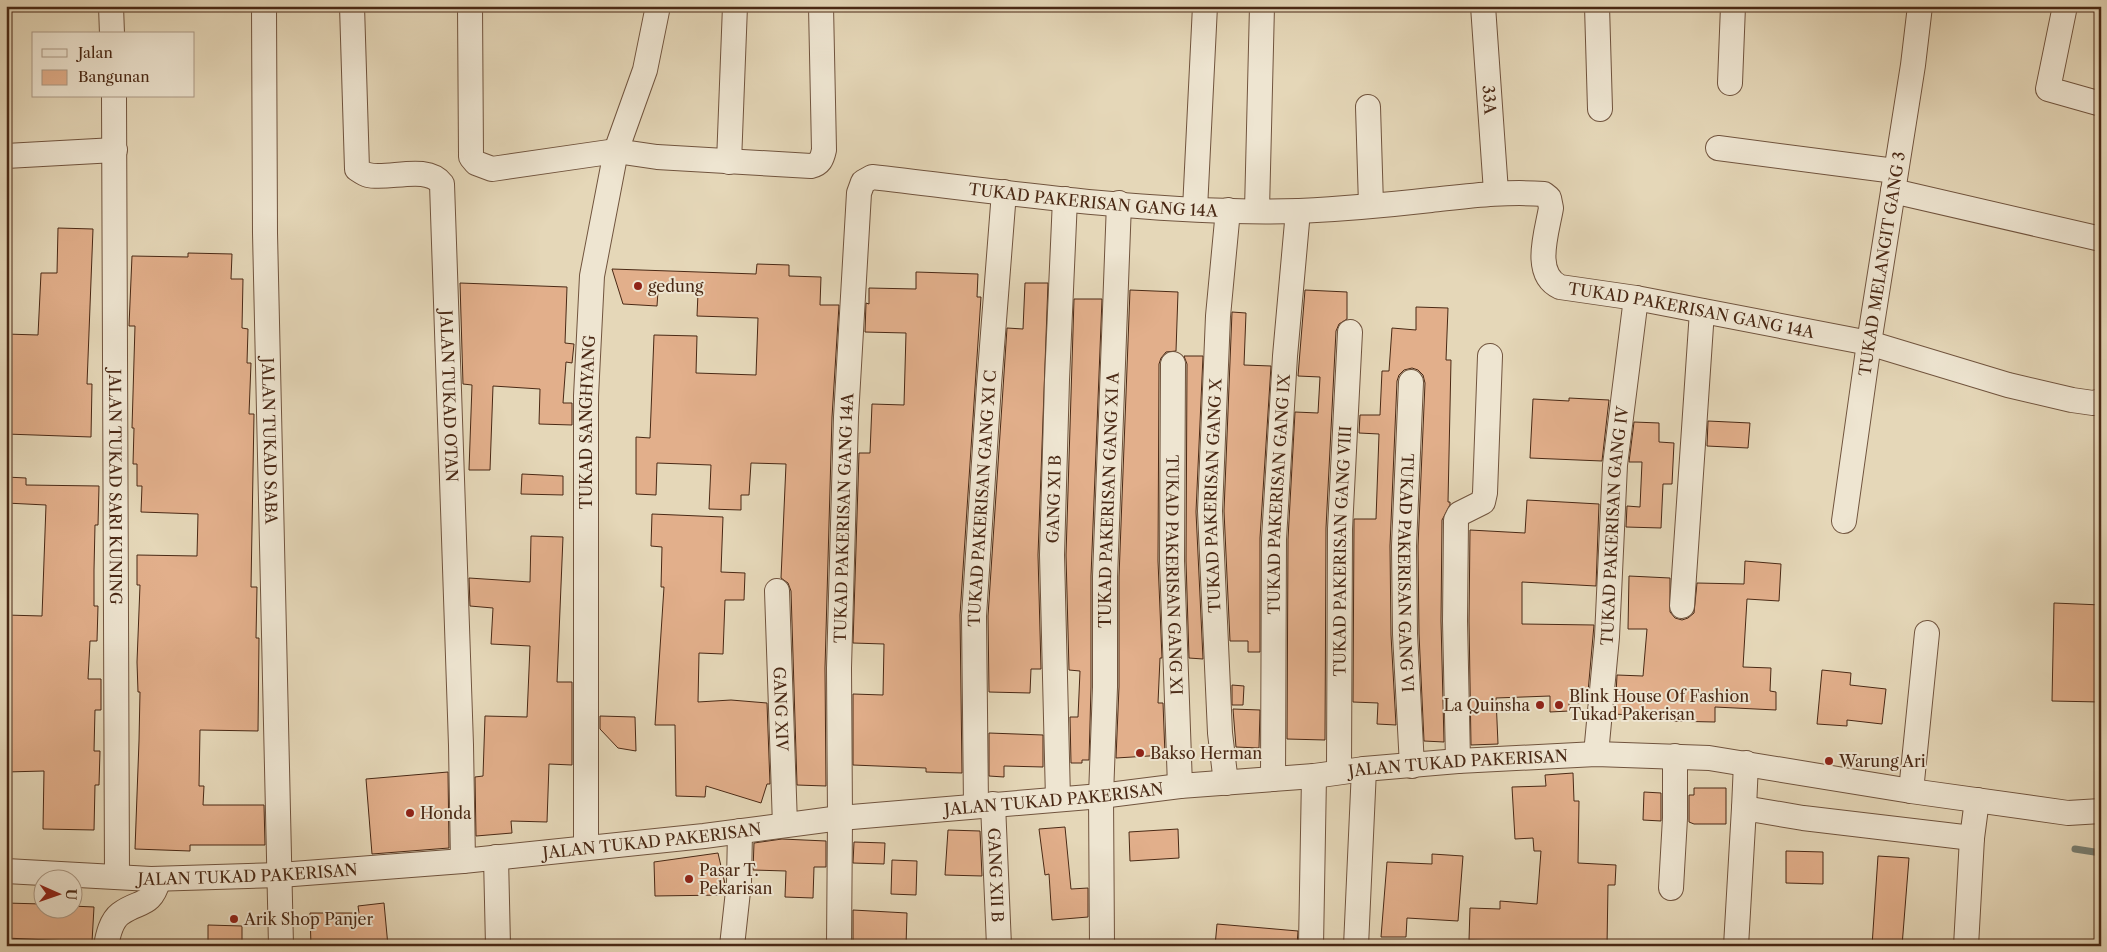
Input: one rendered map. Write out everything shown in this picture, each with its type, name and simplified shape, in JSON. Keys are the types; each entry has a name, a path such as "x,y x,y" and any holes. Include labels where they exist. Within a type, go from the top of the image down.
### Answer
{"street":[{"path":"111,6 112,32"},
{"name":"JALAN TUKAD SABA","path":"264,6 265,243 281,946"},
{"name":"JALAN TUKAD OTAN","path":"352,6 357,169 367,175 425,174 437,177 442,184 464,861"},
{"path":"470,6 472,157 476,163 492,169 616,151 657,157 729,162 811,166 818,164 824,150 821,81 821,6"},
{"name":"TUKAD SANGHYANG","path":"586,847 586,396 592,276 616,151 645,70 658,6"},
{"path":"729,162 735,6"},
{"path":"1195,209 1205,6"},
{"path":"1257,210 1262,6"},
{"name":"33A","path":"1483,6 1496,192"},
{"path":"1597,6 1600,109"},
{"path":"1730,83 1733,6"},
{"name":"TUKAD MELANGIT GANG 3","path":"1844,521 1869,343 1913,65 1920,6"},
{"path":"2065,6 2048,89 2101,104"},
{"name":"JALAN TUKAD SARI KUNING","path":"114,98 117,877"},
{"path":"1368,107 1371,205"},
{"path":"1718,148 1894,181 2101,239"},
{"path":"6,156 115,150"},
{"name":"TUKAD PAKERISAN GANG 14A","path":"839,926 838,668 846,417 859,193 863,182 872,177 1065,199 1228,210 1298,211 1496,192 1544,194 1549,198 1551,208 1544,270 1552,283 1560,287 1636,298 1869,343 2008,384 2072,400 2093,403 2101,401"},
{"name":"TUKAD PAKERISAN GANG XI C","path":"985,805 975,606 1004,192"},
{"name":"GANG XI B","path":"1058,799 1052,555 1065,199"},
{"name":"TUKAD PAKERISAN GANG XI A","path":"1102,946 1101,796 1105,687 1106,577 1119,204"},
{"name":"TUKAD PAKERISAN GANG X","path":"1226,783 1219,713 1210,511 1218,316 1228,210"},
{"name":"TUKAD PAKERISAN GANG IX","path":"1273,779 1274,539 1284,356 1298,211"},
{"name":"TUKAD PAKERISAN GANG IV","path":"1596,754 1607,637 1615,465 1636,298"},
{"path":"1682,606 1702,311"},
{"name":"TUKAD PAKERISAN GANG VIII","path":"1339,771 1340,529 1350,332"},
{"path":"1458,760 1455,621 1456,520 1459,514 1483,502 1485,493 1490,356"},
{"name":"TUKAD PAKERISAN GANG XI","path":"1173,364 1172,561 1180,786"},
{"name":"TUKAD PAKERISAN GANG VI","path":"1411,382 1404,555 1412,766"},
{"name":"GANG XIV","path":"777,591 785,825"},
{"path":"1911,790 1927,633"},
{"name":"JALAN TUKAD PAKERISAN","path":"6,871 159,879 280,875 464,861 840,818 1101,796 1180,786 1314,776 1339,771 1412,766 1458,760 1596,754 1709,758 2068,813 2101,811"},
{"path":"1671,888 1675,818 1675,756"},
{"path":"1736,946 1746,763"},
{"path":"1356,946 1364,769"},
{"path":"1311,946 1314,776"},
{"path":"1966,946 1972,838 1977,800"},
{"name":"GANG XII B","path":"985,805 997,879 999,946"},
{"path":"1744,808 1803,818 1972,838"},
{"path":"732,946 739,882 740,830"},
{"path":"496,857 498,946"},
{"path":"106,946 110,929 119,914 145,902 155,893 159,879"}],"building":[{"path":"58,228 93,229 87,384 92,384 91,437 6,434 6,334 38,335 41,273 57,273"},
{"path":"188,253 232,254 231,279 243,279 242,328 248,329 247,363 251,363 249,414 254,414 251,587 257,587 256,638 259,638 258,731 200,730 199,786 204,786 203,805 264,805 265,845 190,845 190,851 135,849 140,692 138,692 137,662 140,585 137,585 137,555 197,556 198,514 141,512 142,486 137,486 137,464 133,464 134,428 132,428 135,326 129,326 132,256 188,257"},
{"path":"757,264 789,265 789,276 821,277 820,305 839,305 832,417 825,668 826,786 797,785 791,591 788,583 781,578 786,464 751,463 749,495 741,495 741,510 709,509 711,465 657,463 656,495 636,494 636,437 650,438 654,335 697,336 696,373 756,375 758,318 697,316 698,293 658,291 657,306 623,304 612,269 756,274"},
{"path":"916,272 978,274 977,297 981,297 960,615 962,773 926,772 926,768 853,765 853,694 883,695 884,644 853,643 859,453 870,453 872,404 904,405 906,333 865,332 866,303 869,304 869,288 916,289"},
{"path":"460,283 567,287 565,343 574,344 572,363 566,362 563,403 572,403 572,425 539,424 540,389 493,386 490,470 469,470 472,385 463,384"},
{"path":"1025,283 1048,283 1038,555 1041,669 1031,669 1030,693 989,692 988,616 1007,328 1023,329"},
{"path":"1130,290 1178,292 1176,351 1166,352 1159,364 1158,561 1162,658 1160,658 1158,703 1163,703 1165,755 1116,758 1119,687 1119,577"},
{"path":"1305,290 1347,292 1347,319 1339,324 1336,331 1326,528 1325,740 1287,739 1288,539 1295,412 1318,413 1320,377 1298,376"},
{"path":"1074,299 1102,299 1091,576 1089,760 1082,760 1082,763 1071,763 1070,717 1078,717 1080,671 1069,670 1066,555"},
{"path":"1416,307 1448,308 1446,360 1451,360 1448,502 1450,502 1450,505 1442,520 1441,621 1444,742 1424,741 1419,634 1418,546 1425,383 1423,375 1418,370 1412,368 1404,370 1399,375 1397,381 1390,546 1391,635 1396,725 1377,724 1378,703 1353,702 1354,519 1376,519 1379,434 1359,433 1360,415 1380,415 1382,371 1389,371 1392,328 1416,330"},
{"path":"1232,312 1246,313 1244,365 1271,366 1260,538 1260,652 1248,652 1248,641 1230,641 1224,511"},
{"path":"1184,356 1203,356 1196,512 1203,659 1189,658 1186,561 1187,364"},
{"path":"1569,398 1609,400 1602,461 1530,458 1533,399 1569,401"},
{"path":"1708,421 1750,423 1748,448 1707,446"},
{"path":"1634,422 1659,423 1659,442 1674,443 1672,484 1663,484 1661,528 1626,527 1627,506 1640,507 1642,462 1629,462"},
{"path":"522,474 563,476 563,495 521,494"},
{"path":"6,477 26,478 26,485 99,486 98,525 95,525 94,570 94,606 98,606 97,641 90,641 88,679 101,679 101,710 95,710 94,751 100,751 99,785 95,785 94,830 43,829 44,771 6,772 6,615 42,616 46,505 6,503"},
{"path":"1527,500 1599,504 1596,586 1522,582 1522,624 1594,625 1587,703 1569,703 1569,711 1550,712 1550,696 1496,698 1498,744 1471,745 1470,530 1525,533"},
{"path":"652,514 723,517 721,572 745,573 744,600 725,600 723,654 699,653 698,702 731,700 767,703 770,784 767,784 761,803 706,786 705,797 676,796 675,725 655,725 664,587 661,587 662,547 651,546"},
{"path":"531,536 563,537 557,682 572,682 572,765 549,764 547,822 511,821 512,833 476,836 475,777 483,776 485,716 527,717 530,646 491,644 493,608 470,606 469,578 530,582"},
{"path":"1745,561 1781,564 1779,601 1747,599 1743,667 1771,668 1770,691 1776,692 1776,710 1715,707 1715,722 1666,721 1666,718 1615,714 1617,675 1643,676 1647,629 1628,629 1629,576 1670,578 1670,612 1675,618 1682,620 1694,613 1697,583 1744,584"},
{"path":"2054,603 2101,605 2100,702 2052,701"},
{"path":"1822,670 1851,673 1850,685 1886,689 1882,724 1847,720 1847,726 1817,724"},
{"path":"1232,685 1244,686 1243,705 1232,705"},
{"path":"1233,709 1260,710 1259,748 1236,747"},
{"path":"600,716 635,717 636,751 618,748 600,729"},
{"path":"989,733 1043,735 1043,767 1004,766 1004,777 989,776"},
{"name":"Honda","path":"448,772 449,848 372,854 366,779"},
{"path":"1573,773 1574,801 1579,801 1578,863 1616,865 1615,885 1608,885 1607,946 1503,946 1504,941 1469,940 1470,908 1500,909 1500,901 1537,904 1541,851 1534,851 1533,838 1515,839 1512,787 1546,786 1545,775"},
{"path":"1694,788 1726,788 1726,824 1694,824 1689,822 1689,795 1694,795"},
{"path":"1644,792 1661,793 1661,821 1643,820"},
{"path":"1065,827 1071,889 1088,888 1088,917 1052,920 1049,874 1045,875 1039,829"},
{"path":"1178,829 1179,858 1130,861 1129,832"},
{"path":"948,830 980,831 982,876 945,875"},
{"path":"782,839 826,841 826,867 814,867 813,898 785,897 786,871 753,870 754,843"},
{"path":"854,842 885,843 884,864 853,863"},
{"path":"1786,851 1823,852 1823,884 1786,883"},
{"name":"Pasar T. Pekarisan","path":"718,853 725,884 724,895 655,896 654,862"},
{"path":"1432,854 1463,856 1458,921 1407,918 1406,937 1381,937 1387,862 1432,864"},
{"path":"1878,856 1909,858 1902,946 1872,946"},
{"path":"892,860 917,861 916,895 891,894"},
{"path":"6,903 32,904 32,920 82,920 82,906 94,907 92,942 6,938"},
{"path":"384,903 388,946 311,946 310,913 359,913 358,906"},
{"path":"853,910 907,913 906,946 853,946"},
{"path":"1217,924 1298,931 1297,946 1215,946"},
{"path":"208,925 242,926 242,946 208,946"}],"waterway":[{"path":"2075,849 2101,853"}],"place":[{"name":"gedung","path":"638,286"},
{"name":"La Quinsha","path":"1540,705"},
{"name":"Blink House Of Fashion Tukad Pakerisan","path":"1559,705"},
{"name":"Bakso Herman","path":"1140,753"},
{"name":"Warung Ari","path":"1829,761"},
{"name":"Honda","path":"410,813"},
{"name":"Pasar T. Pekarisan","path":"689,879"},
{"name":"Arik Shop Panjer","path":"234,919"}]}
